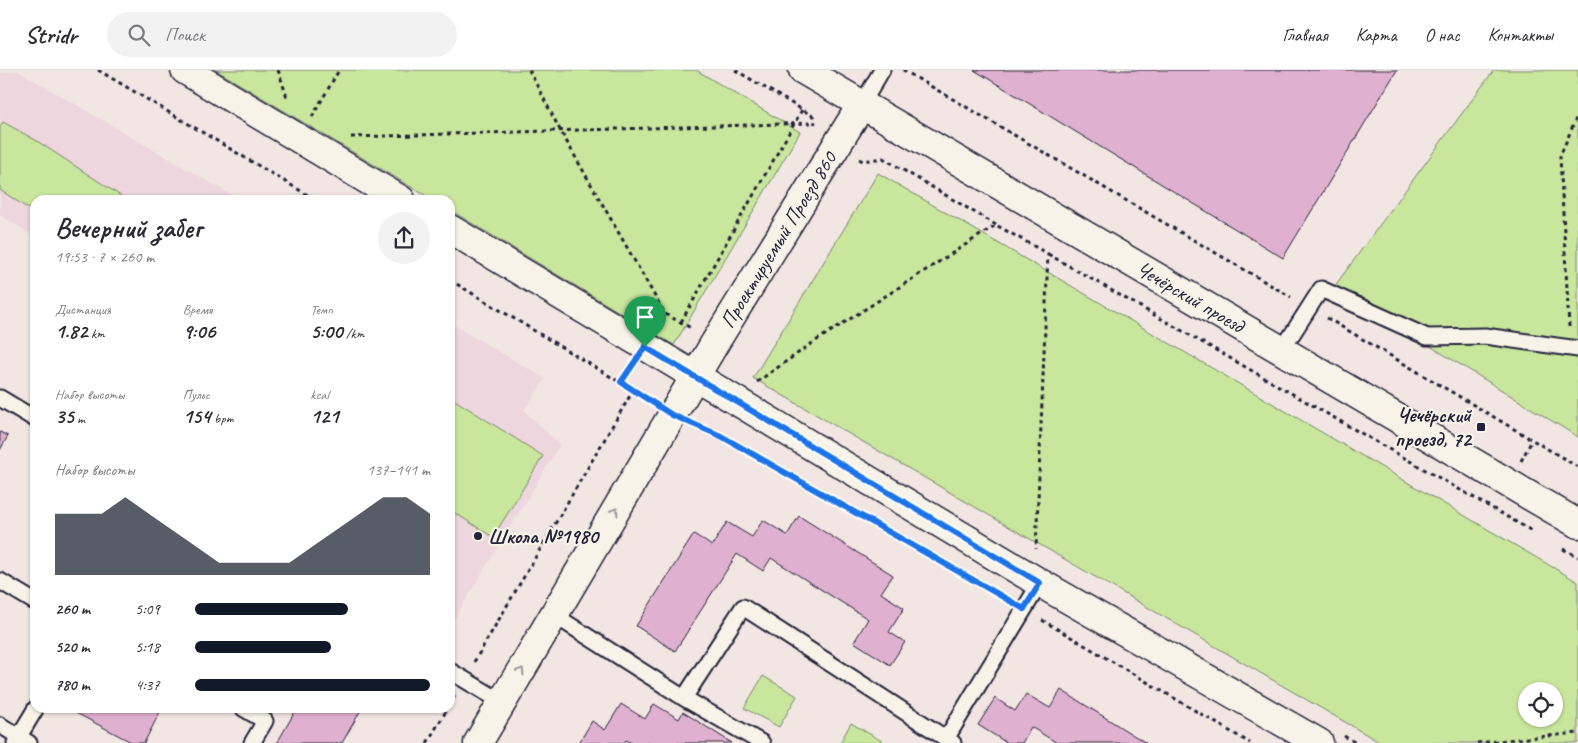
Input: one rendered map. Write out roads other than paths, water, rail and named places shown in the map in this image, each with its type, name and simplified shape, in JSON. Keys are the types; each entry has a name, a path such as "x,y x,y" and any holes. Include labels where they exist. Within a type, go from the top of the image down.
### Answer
{"street":[{"path":"184,70 393,195"},
{"name":"Чечёрский проезд","path":"803,70 1578,524"},
{"name":"Проектируемый Проезд 860","path":"554,615 695,376 862,104"},
{"path":"455,232 695,376 1038,570 1319,743"},
{"path":"478,743 554,615"}],"lane":[{"path":"862,104 882,70"},
{"path":"1282,350 1321,289 1427,338 1485,336 1574,348"},
{"path":"0,398 30,416"},
{"path":"684,698 743,607 949,741 1024,609 1038,570"},
{"path":"0,581 30,599"},
{"path":"554,615 684,698 762,743"},
{"path":"455,674 502,702"},
{"path":"0,725 21,741 34,713"},
{"path":"251,713 265,721 252,743"}],"place":[{"name":"Чечёрский проезд, 72","path":"1481,427"},
{"name":"Школа №1980","path":"478,536"}]}
